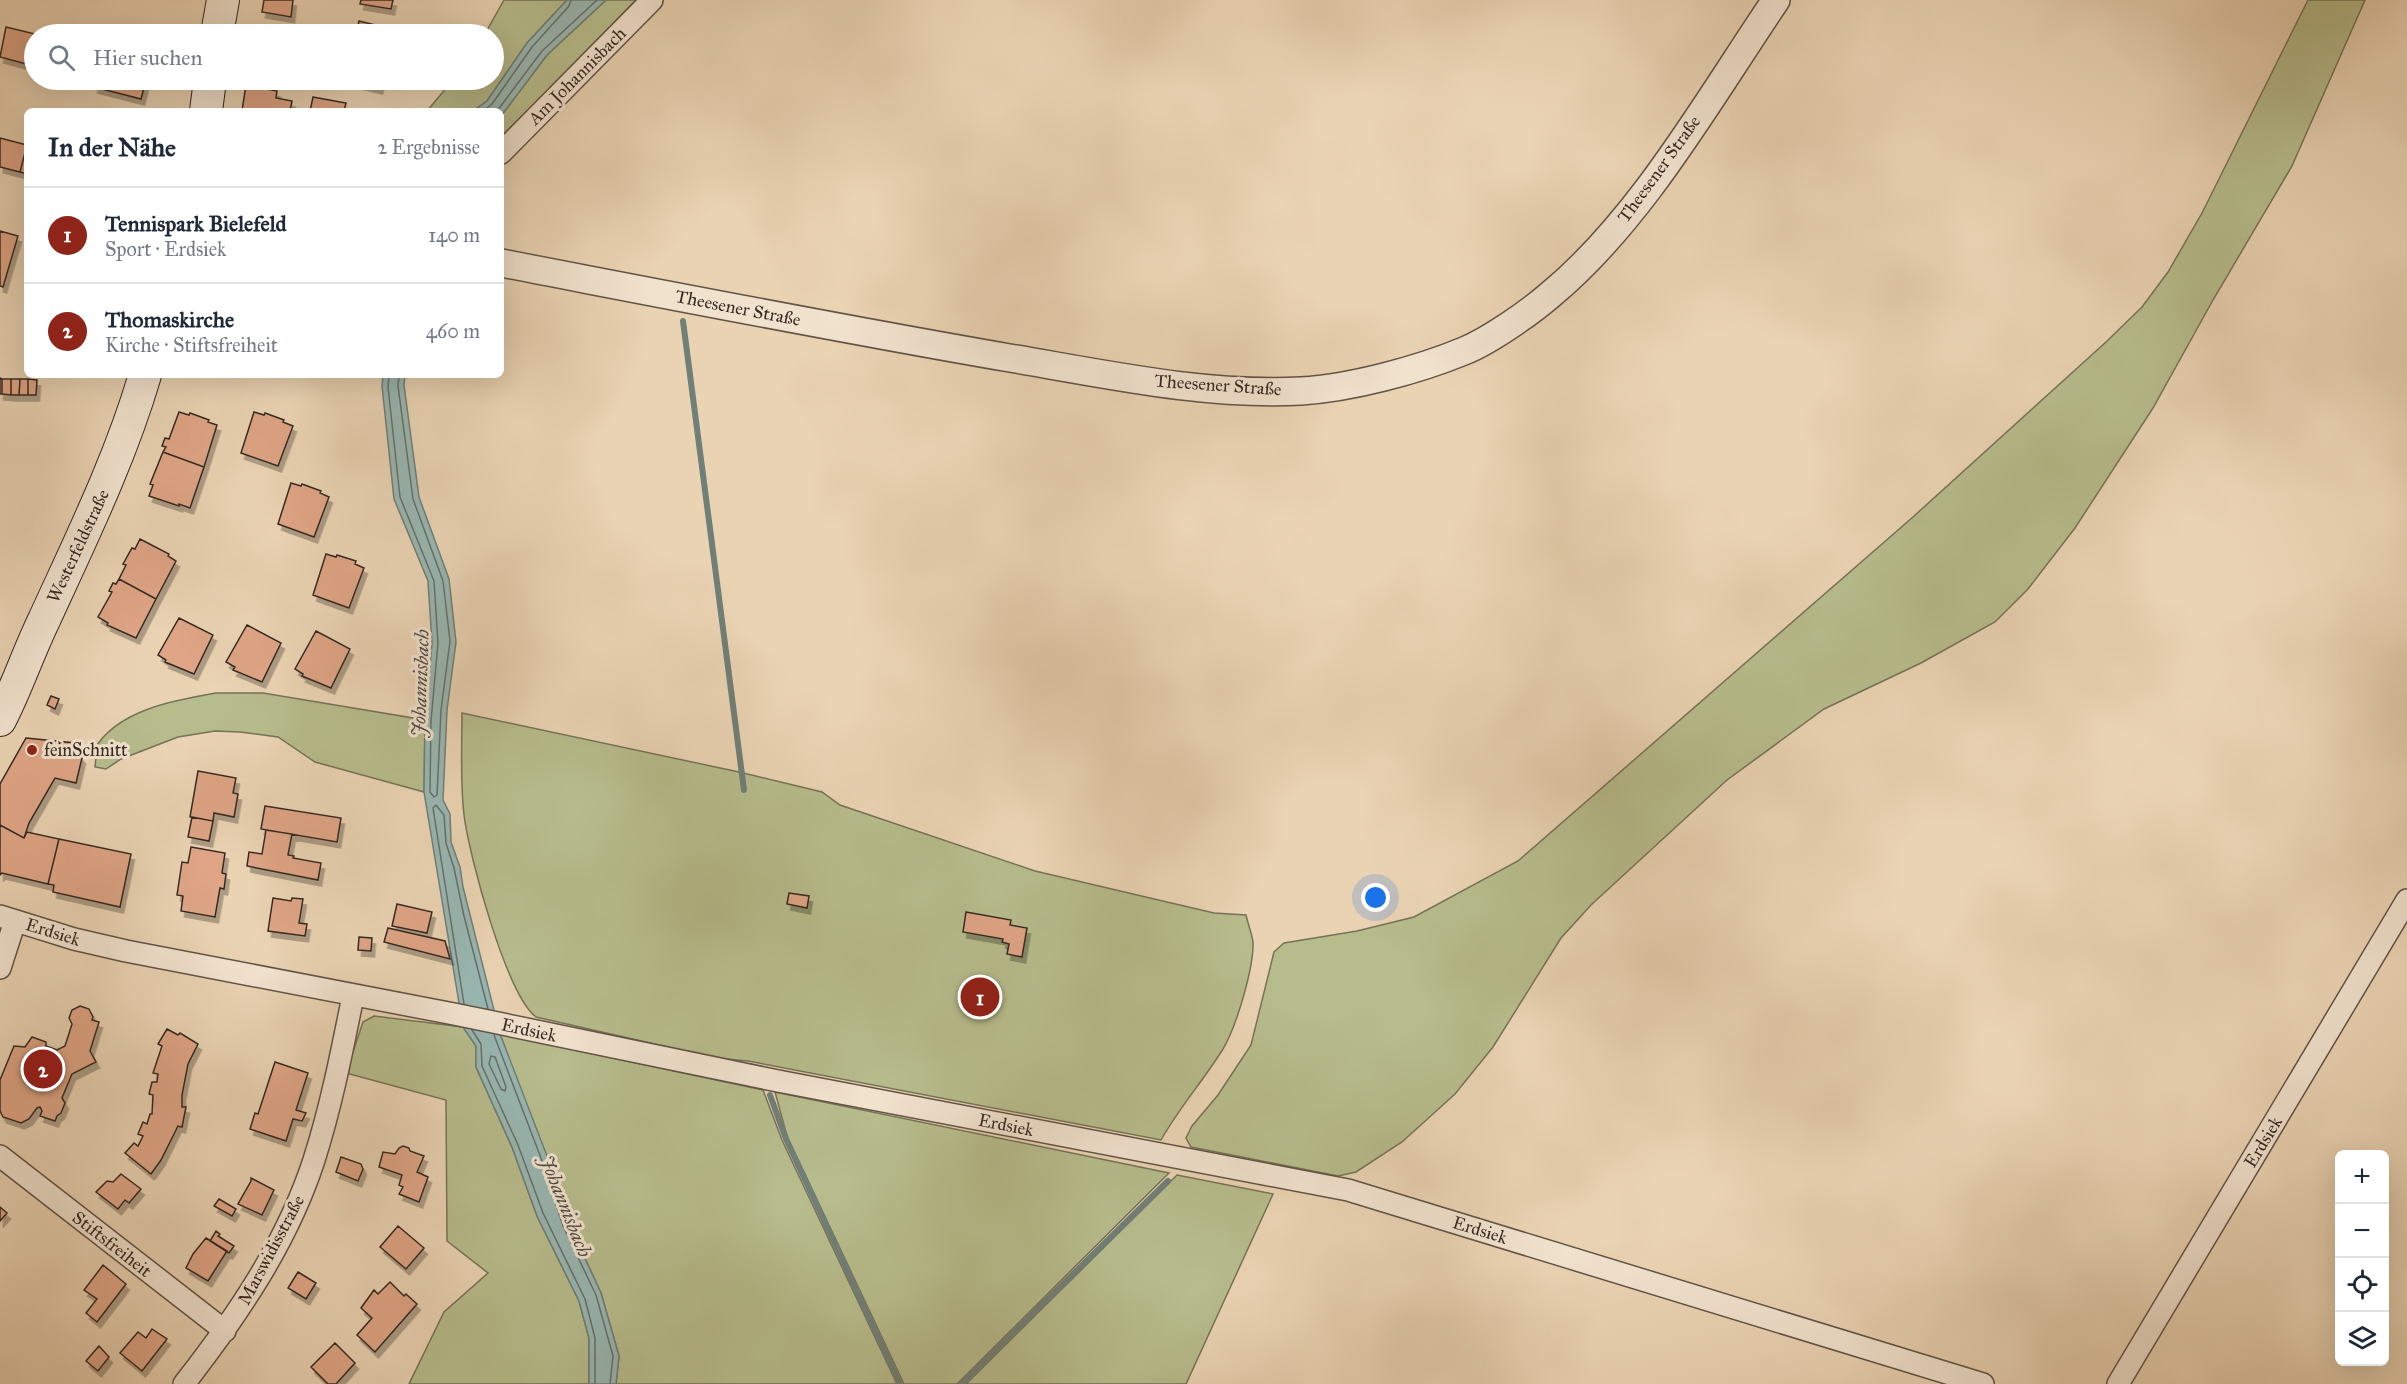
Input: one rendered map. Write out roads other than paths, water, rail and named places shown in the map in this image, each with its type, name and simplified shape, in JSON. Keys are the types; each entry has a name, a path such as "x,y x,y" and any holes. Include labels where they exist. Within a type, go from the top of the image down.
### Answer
{"main road":[{"path":"219,24 223,0"},
{"path":"206,108 209,90"},
{"name":"Westerfeldstraße","path":"0,720 22,676 42,623 112,470 144,378"},
{"name":"Westerfeldstraße","path":"0,685 42,623"}],"street":[{"name":"Am Johannisbach","path":"504,150 652,0"},
{"name":"Theesener Straße","path":"504,264 902,339 1134,379 1222,389 1302,391 1374,380 1467,350 1550,296 1615,230 1650,185 1776,0"},
{"name":"Erdsiek","path":"2118,1384 2407,900"},
{"name":"Erdsiek","path":"7,918 97,945 454,1014 801,1085 1348,1190 1983,1384"},
{"path":"0,968 7,918"},
{"name":"Marswidisstraße","path":"184,1384 225,1331 283,1236 304,1187 326,1117 353,996"},
{"name":"Stiftsfreiheit","path":"0,1156 225,1331"}],"water":[{"path":"567,0 606,0 547,55 504,112 504,108 477,108 487,101 495,90 504,90 504,76 527,43"},
{"path":"383,378 405,378 419,497 449,579 456,642 447,710 443,800 450,814 451,842 460,867 500,1034 547,1156 569,1224 601,1293 619,1356 616,1384 589,1384 589,1338 579,1301 537,1216 512,1147 476,1067 476,1046 463,1027 424,792 425,720 432,643 428,581 394,499"}],"waterway":[{"path":"683,321 744,790"},
{"path":"770,1095 786,1139 900,1384"},
{"path":"961,1384 1168,1181"}],"place":[{"name":"feinSchnitt","path":"32,750"},
{"name":"Tennispark Bielefeld","path":"980,997"},
{"name":"Thomaskirche","path":"43,1069"}],"water label":[{"name":"Johannisbach","path":"420,683"},
{"name":"Johannisbach","path":"566,1206"}]}
